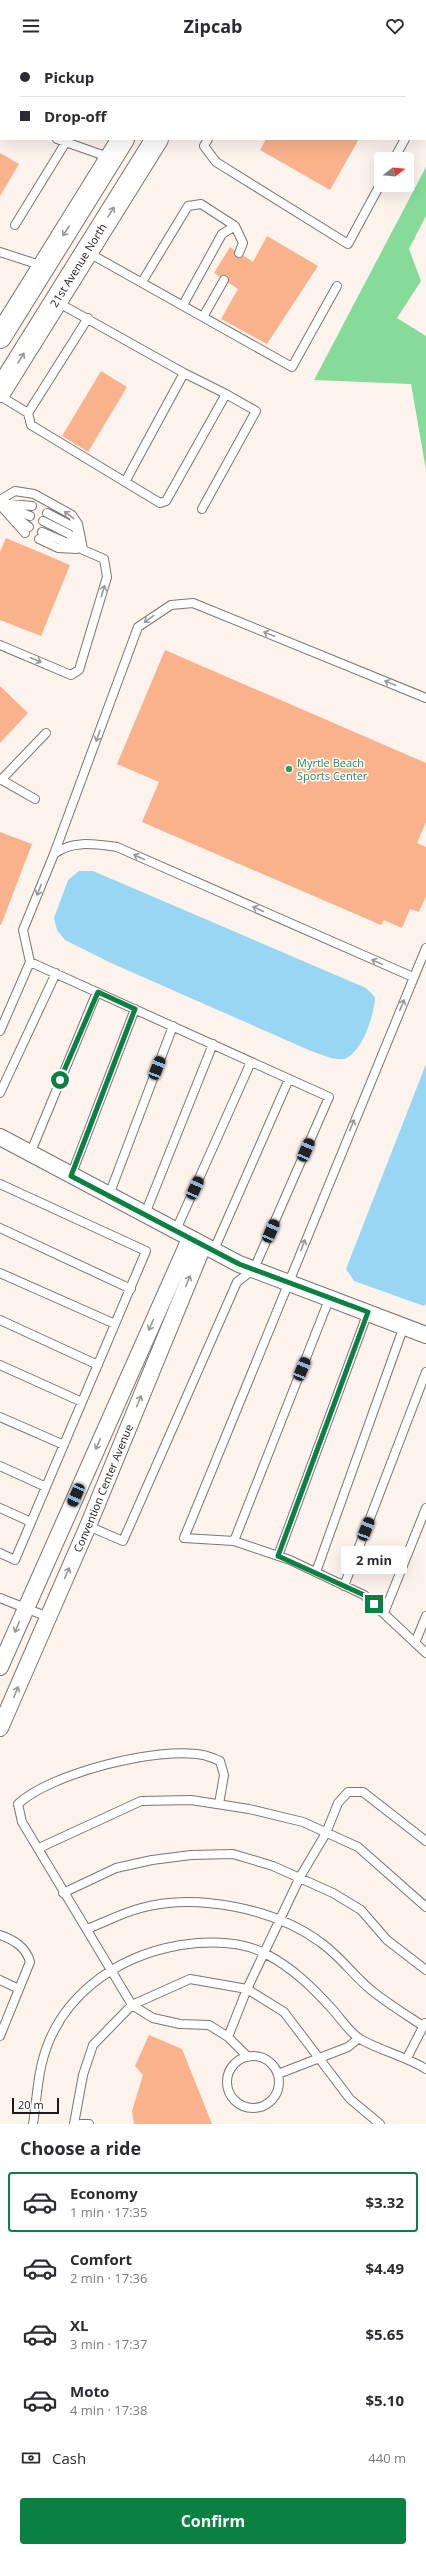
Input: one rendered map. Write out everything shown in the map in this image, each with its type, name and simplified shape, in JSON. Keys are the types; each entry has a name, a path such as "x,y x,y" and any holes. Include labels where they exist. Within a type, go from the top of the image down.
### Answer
{"main road":[{"path":"0,337 122,140"},
{"name":"21st Avenue North","path":"0,391 156,140"}],"street":[{"path":"0,1137 71,1176 176,1230 202,1246 254,1269 426,1335"},
{"name":"Convention Center Avenue","path":"0,1728 88,1526 202,1246"},
{"name":"Convention Center Avenue","path":"0,1667 25,1609 202,1246"}],"lane":[{"path":"60,140 111,158"},
{"path":"207,140 204,146 216,162 348,244 376,192"},
{"path":"398,152 404,140"},
{"path":"15,225 66,142"},
{"path":"142,282 188,206 201,204 235,226 243,242 239,253"},
{"path":"183,306 222,234 235,226"},
{"path":"0,252 44,266"},
{"path":"86,252 292,367 337,286"},
{"path":"203,316 224,280"},
{"path":"56,302 88,318 184,373 256,411 202,509"},
{"path":"88,318 28,413 30,425 160,503 166,501 226,394"},
{"path":"125,482 184,373"},
{"path":"0,396 28,413"},
{"path":"0,503 14,491 34,494 72,515 78,524 83,549"},
{"path":"0,503 32,506"},
{"path":"0,503 30,516"},
{"path":"0,503 27,530"},
{"path":"47,513 76,528 83,549"},
{"path":"43,521 69,534 83,549"},
{"path":"0,645 71,675 79,670 107,577 104,559 83,549 41,535"},
{"path":"0,1031 30,962 23,930 54,854 138,627 171,605 193,604 426,698"},
{"path":"35,799 1,780 46,733"},
{"path":"54,854 64,846 91,844 117,847 413,977"},
{"path":"426,948 288,1281 184,1538 234,1541 278,1556 316,1572 364,1595 426,1653"},
{"path":"30,962 329,1097 254,1269 237,1282 123,1541 88,1526"},
{"path":"0,1093 56,973"},
{"path":"30,1154 98,992"},
{"path":"71,1176 135,1009"},
{"path":"109,1195 173,1026"},
{"path":"145,1214 213,1044"},
{"path":"176,1230 251,1062"},
{"path":"202,1246 289,1079"},
{"path":"0,1184 146,1251 15,1560 0,1553"},
{"path":"0,1228 130,1289"},
{"path":"0,1273 115,1324"},
{"path":"234,1541 330,1297"},
{"path":"278,1556 368,1312"},
{"path":"0,1320 98,1365"},
{"path":"316,1572 404,1326"},
{"path":"0,1365 82,1402"},
{"path":"344,1586 426,1372"},
{"path":"0,1417 64,1445"},
{"path":"0,1466 46,1487"},
{"path":"0,1508 31,1522"},
{"path":"384,1613 426,1508"},
{"path":"0,1598 48,1617"},
{"path":"415,1643 426,1616"},
{"path":"219,1804 224,1775 220,1761 203,1754 168,1755 86,1769 30,1792 18,1804 22,1822 39,1848 63,1893 87,1929 132,2005 153,2018 180,2024 209,2025 228,2037 248,2057"},
{"path":"228,2037 247,1989 279,1920 300,1878 326,1833 338,1803 348,1792 363,1792 426,1841"},
{"path":"39,1848 141,1801 191,1800 219,1804 249,1809 303,1822 358,1847 426,1908"},
{"path":"63,1893 116,1868 152,1860 191,1855 233,1854 273,1866 300,1878 361,1910 387,1940 426,1970"},
{"path":"87,1929 141,1908 180,1902 210,1901 279,1920 320,1941 370,1989 425,2024 407,2058"},
{"path":"0,1935 12,1939 28,1952 30,1962 0,2036"},
{"path":"33,2124 42,2066 55,2031 79,1995 111,1969 149,1952 204,1942 234,1943 265,1953 309,1983 359,2038 407,2058 426,2069"},
{"path":"74,2124 83,2075 93,2045 132,2005 190,1979 247,1989 284,2012 350,2099 380,2124"},
{"path":"0,1980 19,1989"},
{"path":"278,2074 319,2060 348,2047 359,2038"},
{"path":"248,2057 263,2058 269,2062 278,2074 278,2092 266,2105 258,2108 240,2105 229,2092 227,2083 233,2066 248,2057"},
{"path":"81,2124 89,2124"}],"green space":[{"path":"426,167 426,216 409,249 421,281 397,318 426,336 426,470 411,384 314,380"}],"water":[{"path":"79,871 93,871 366,988 375,997 373,1013 362,1041 350,1056 344,1059 336,1059 311,1051 111,963 65,940 57,930 54,918 68,880"},
{"path":"426,1064 426,1304 424,1306 354,1281 346,1269"}],"building":[{"path":"265,140 358,140 330,190 260,150"},
{"path":"0,153 19,164 0,196"},
{"path":"267,236 318,266 267,344 221,319 238,289 229,283 227,275 220,277 214,273 230,247 234,250 237,258 244,256 253,262"},
{"path":"101,371 127,387 88,452 62,436"},
{"path":"6,538 70,565 41,636 0,620 0,552"},
{"name":"Myrtle Beach Sports Center","path":"165,650 426,763 426,822 417,843 426,847 426,896 419,912 410,909 402,928 384,920 381,925 142,822 159,782 117,764"},
{"path":"0,686 28,713 0,743"},
{"path":"0,832 32,844 1,925 0,925"},
{"path":"149,2035 182,2049 212,2124 134,2124 132,2111 143,2075 135,2066"}],"place":[{"name":"Myrtle Beach Sports Center","path":"289,769"}],"route":[{"path":"60,1080 98,992 135,1009 71,1176 239,1264 368,1312 278,1556 290,1560 364,1595 374,1604"}]}
